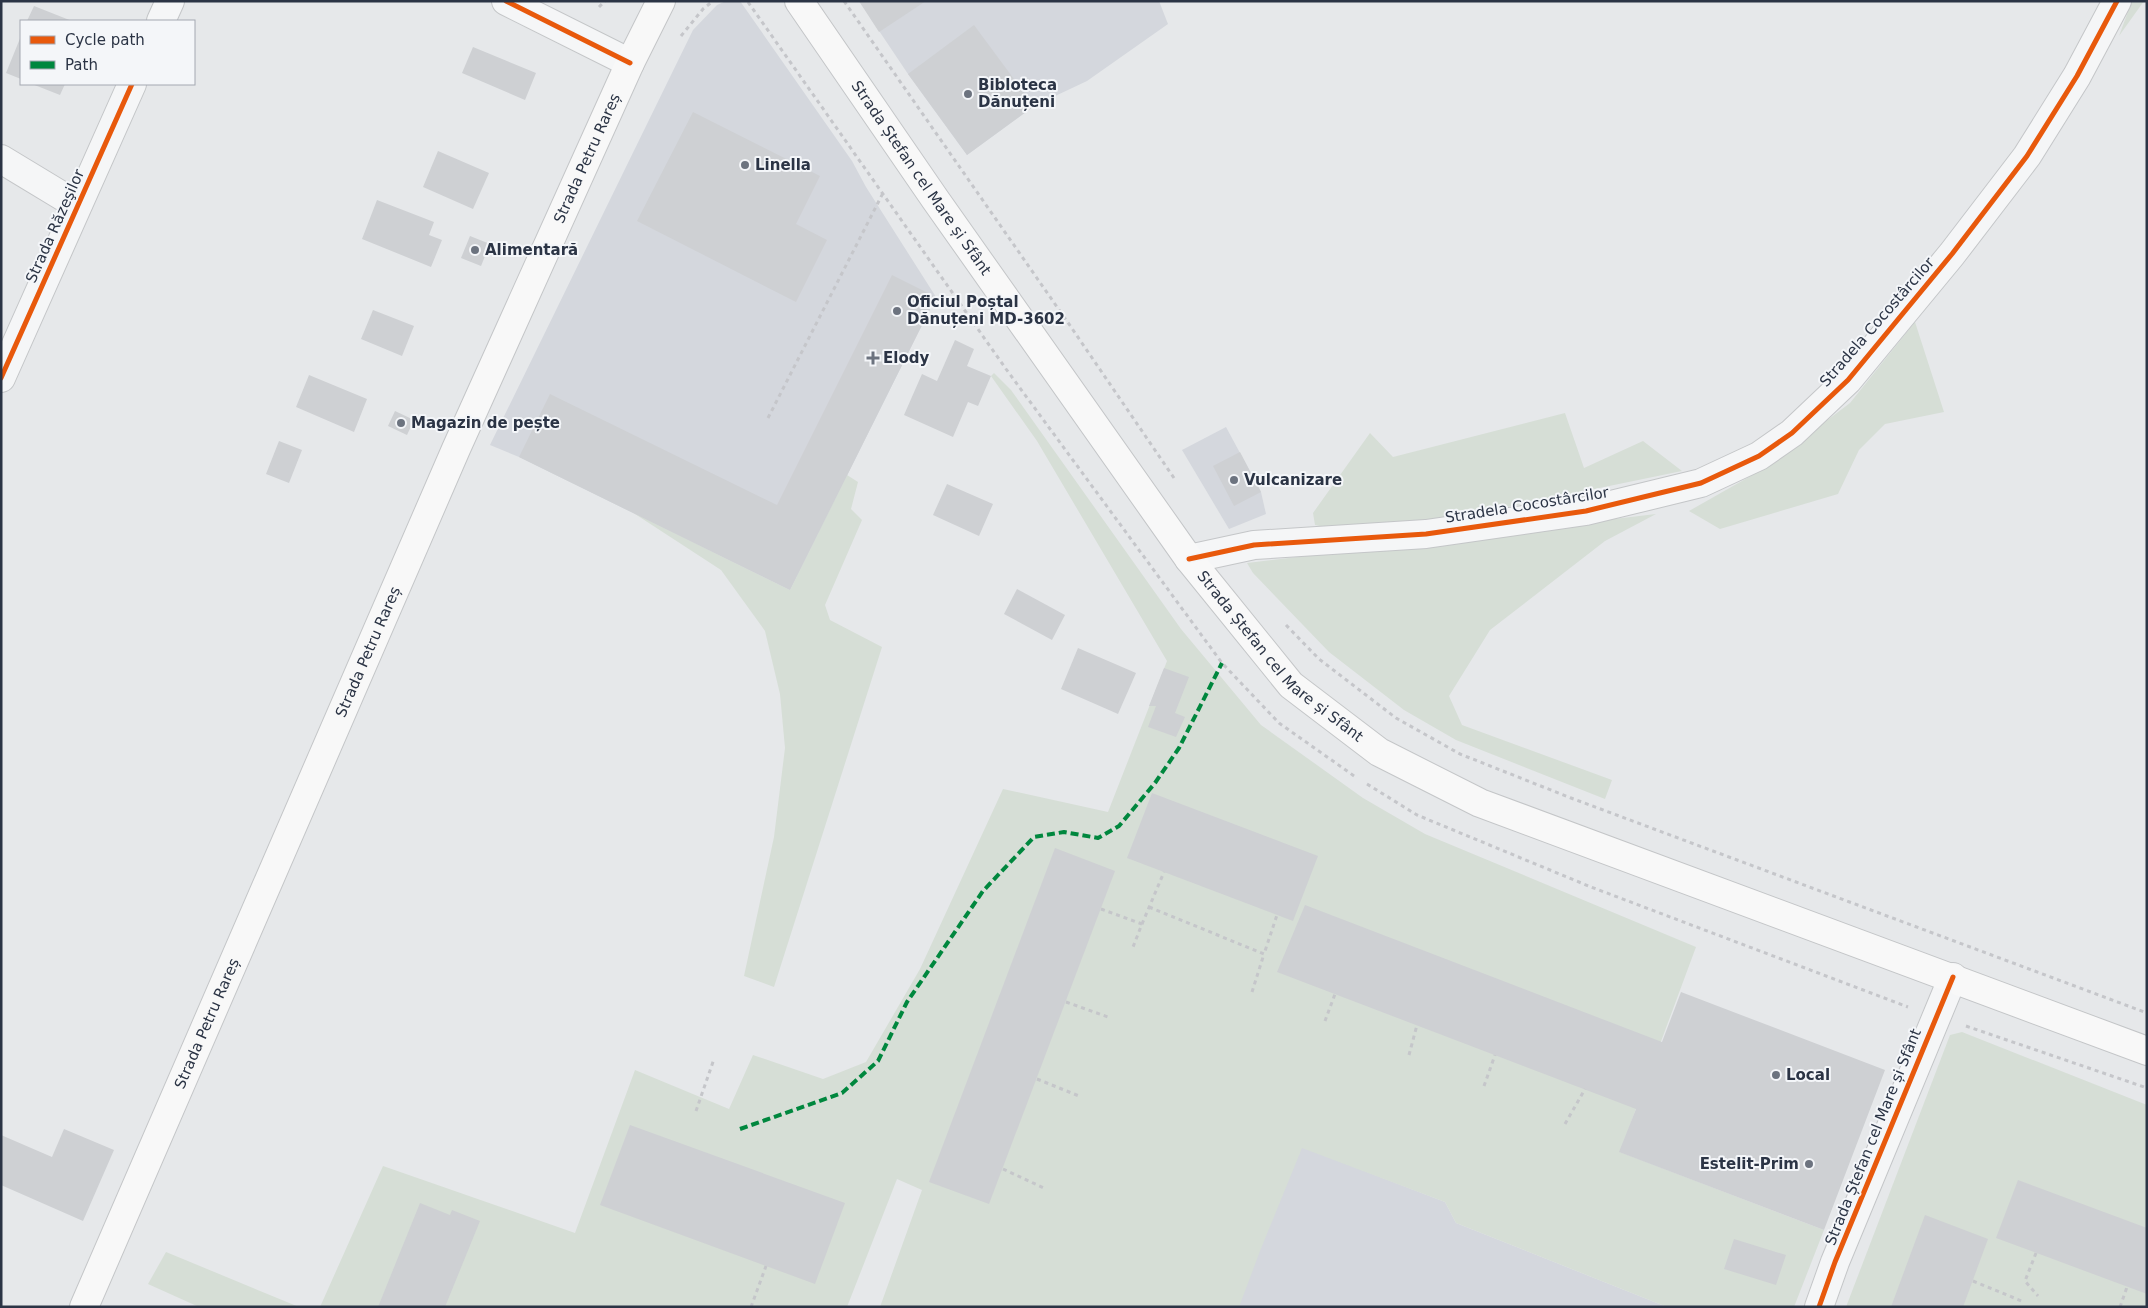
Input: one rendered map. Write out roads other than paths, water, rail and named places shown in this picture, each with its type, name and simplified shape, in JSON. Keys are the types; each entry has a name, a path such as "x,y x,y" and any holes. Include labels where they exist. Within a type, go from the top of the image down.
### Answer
{"main road":[{"name":"Strada Petru Rareș","path":"84,1307 456,449 630,63 661,1"},
{"name":"Strada Ștefan cel Mare și Sfânt","path":"799,1 934,199 1189,559 1291,685 1379,752 1480,803 2147,1051"}],"street":[{"path":"161,20 170,1"},
{"path":"506,1 630,63"},
{"name":"Stradela Cocostârcilor","path":"1189,559 1254,545 1426,534 1586,511 1701,483 1758,456 1792,433 1848,380 1952,254 2027,156 2077,76 2117,1"},
{"name":"Strada Răzeşilor","path":"1,378 132,85"},
{"path":"1,159 77,205"},
{"name":"Strada Ștefan cel Mare și Sfânt","path":"1819,1307 1839,1253 1953,978"}],"place":[{"name":"Bibloteca Dănuțeni","path":"968,94"},
{"name":"Linella","path":"745,165"},
{"name":"Alimentară","path":"475,250"},
{"name":"Oficiul Poștal Dănuțeni MD-3602","path":"897,311"},
{"name":"Elody","path":"873,358"},
{"name":"Magazin de pește","path":"401,423"},
{"name":"Vulcanizare","path":"1234,480"},
{"name":"Local","path":"1776,1075"},
{"name":"Estelit-Prim","path":"1809,1164"}]}
